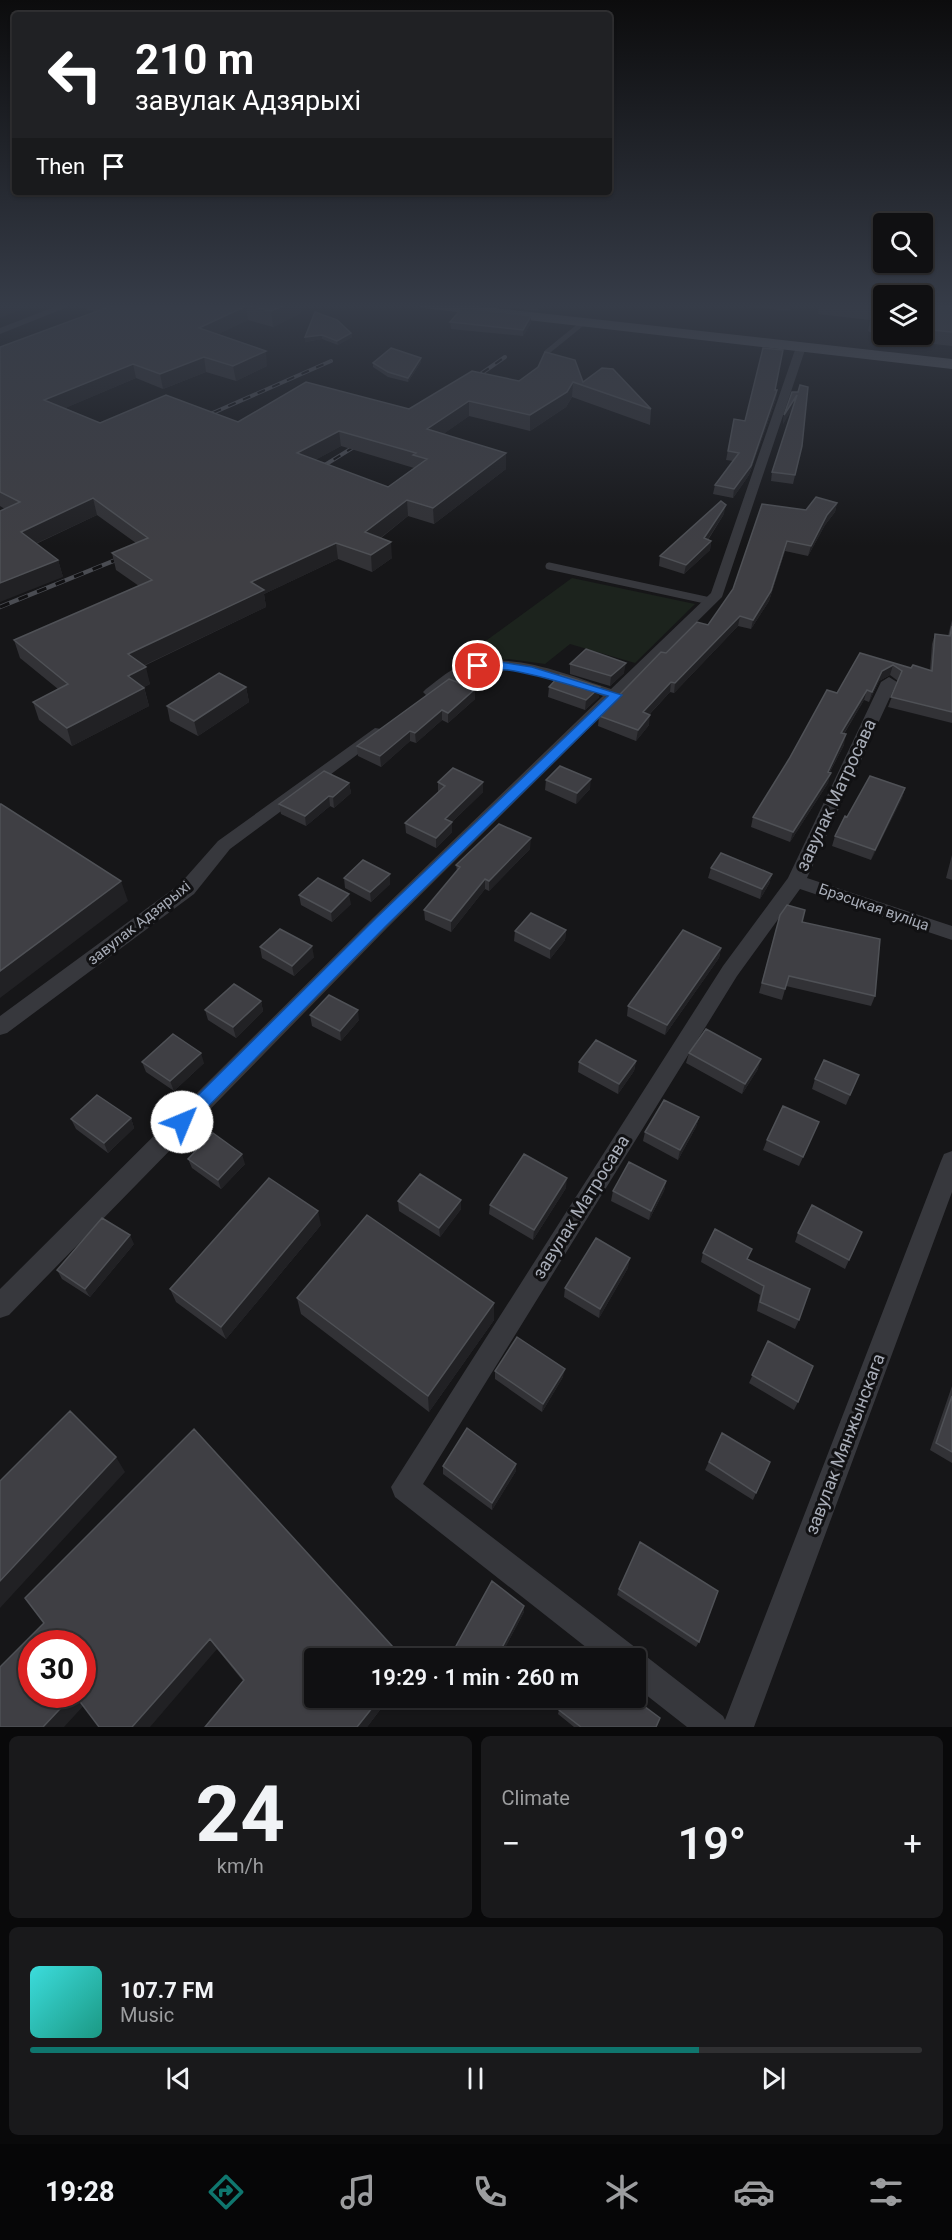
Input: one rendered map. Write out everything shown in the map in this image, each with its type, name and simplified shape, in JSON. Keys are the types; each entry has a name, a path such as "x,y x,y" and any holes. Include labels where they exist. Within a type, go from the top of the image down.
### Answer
{"street":[{"path":"0,1306 381,922 717,594 731,560 789,385"},
{"path":"421,699 459,672 494,665 528,669 616,695"},
{"name":"завулак Матросава","path":"611,1648 405,1487 730,971 796,881 889,682"},
{"name":"завулак Адзярыхі","path":"0,1027 187,889 224,845 393,720"},
{"name":"Брэсцкая вуліца","path":"796,881 952,933"},
{"name":"завулак Мянжынскага","path":"738,1727 952,1161"},
{"path":"646,1676 712,1727"}],"lane":[{"path":"549,566 710,601"}],"shaded area":[{"path":"572,578 695,604 635,663 570,644 545,664 509,659 450,667"}],"building":[{"path":"0,385 82,385 44,400 100,423 166,395 238,422 302,385 316,385 409,409 449,385 571,385 567,392 530,415 469,401 427,429 506,453 433,508 407,500 365,532 391,542 371,555 336,543 251,582 264,590 128,654 146,667 128,676 144,688 67,728 33,702 68,684 14,640 152,580 112,553 148,538 93,498 21,532 58,560 0,583 0,511 20,502 0,492","holes":["339,431 416,453 413,455 427,459 388,487 297,453"]},
{"path":"580,385 628,385 651,409"},
{"path":"754,385 776,385 775,390 777,390 751,466 734,489 715,485 739,453 728,451 734,419 745,421"},
{"path":"800,385 808,387 802,446 795,475 772,472 797,395 784,415 792,392 798,392"},
{"path":"816,497 837,503 827,515 811,546 787,541 771,591 753,620 740,616 675,683 671,682 643,712 650,715 638,730 599,716 661,652 666,653 697,622 708,625 733,589 762,504 806,510"},
{"path":"721,501 726,505 704,538 711,541 686,565 660,556"},
{"path":"952,626 952,712 891,697 902,671 893,665 882,671 872,692 867,690 841,733 846,734 828,772 831,773 793,832 753,817 789,759 827,690 837,693 860,653 911,668 913,665 932,671 935,634 950,636"},
{"path":"586,649 626,663 611,676 570,664"},
{"path":"219,673 246,687 194,721 167,706"},
{"path":"560,675 600,687 586,700 549,687"},
{"path":"449,679 475,689 448,713 442,710 415,733 410,731 380,756 357,746"},
{"path":"560,766 591,779 577,793 546,780"},
{"path":"453,768 483,782 445,819 452,822 436,838 405,823 445,786 438,782"},
{"path":"324,771 349,783 305,816 279,804"},
{"path":"870,776 905,788 875,850 835,836"},
{"path":"0,804 121,881 0,971"},
{"path":"499,824 531,838 489,881 485,879 451,921 424,910 460,867 456,865"},
{"path":"721,853 772,874 762,889 711,868"},
{"path":"363,860 390,874 370,892 344,878"},
{"path":"318,878 349,894 331,912 299,895"},
{"path":"787,905 805,910 802,922 880,939 875,996 789,976 785,989 762,983 780,915"},
{"path":"531,913 566,930 550,949 515,931"},
{"path":"280,929 312,946 292,966 260,947"},
{"path":"683,930 721,948 667,1025 628,1006"},
{"path":"234,984 261,1001 233,1027 205,1010"},
{"path":"329,995 358,1010 340,1031 310,1015"},
{"path":"706,1029 761,1059 745,1084 689,1053"},
{"path":"173,1034 201,1053 170,1081 142,1062"},
{"path":"596,1040 636,1061 619,1084 579,1062"},
{"path":"824,1060 859,1075 850,1095 815,1079"},
{"path":"97,1095 131,1118 104,1143 71,1119"},
{"path":"664,1100 699,1117 680,1150 645,1132"},
{"path":"783,1106 819,1122 803,1157 767,1140"},
{"path":"213,1133 242,1154 218,1180 188,1159"},
{"path":"524,1154 567,1178 534,1230 490,1205"},
{"path":"629,1162 666,1181 651,1211 613,1191"},
{"path":"420,1174 461,1200 439,1228 398,1201"},
{"path":"269,1178 318,1211 221,1327 170,1289"},
{"path":"812,1205 862,1232 849,1260 798,1233"},
{"path":"367,1215 494,1303 428,1396 297,1298"},
{"path":"102,1218 130,1235 85,1289 57,1270"},
{"path":"715,1229 752,1249 747,1259 810,1289 799,1320 760,1302 764,1286 703,1253"},
{"path":"596,1238 630,1258 600,1309 565,1288"},
{"path":"517,1337 565,1369 543,1404 495,1371"},
{"path":"768,1341 813,1366 798,1402 752,1375"},
{"path":"952,1396 952,1452 936,1443"},
{"path":"70,1411 116,1457 0,1581 0,1481"},
{"path":"467,1428 516,1464 492,1503 443,1466"},
{"path":"194,1429 394,1648 304,1648 304,1708 372,1708 357,1727 205,1727 244,1680 210,1639 132,1727 99,1727 85,1708 96,1708 96,1630 37,1630 44,1623 25,1598"},
{"path":"722,1433 770,1462 756,1493 709,1462"},
{"path":"640,1542 718,1591 699,1642 619,1589"},
{"path":"492,1581 524,1606 502,1648 458,1648 456,1646"},
{"path":"18,1649 18,1708 61,1708 43,1727 0,1727 0,1667"},
{"path":"560,1708 646,1708 660,1718 656,1727 581,1727 559,1710"}],"railway":[{"path":"199,419 277,385"},
{"path":"320,468 365,440"},
{"path":"311,474 323,467"},
{"path":"0,607 128,555"}],"route":[{"path":"182,1122 381,922 575,732 616,695 528,669 494,665 478,666"}]}
